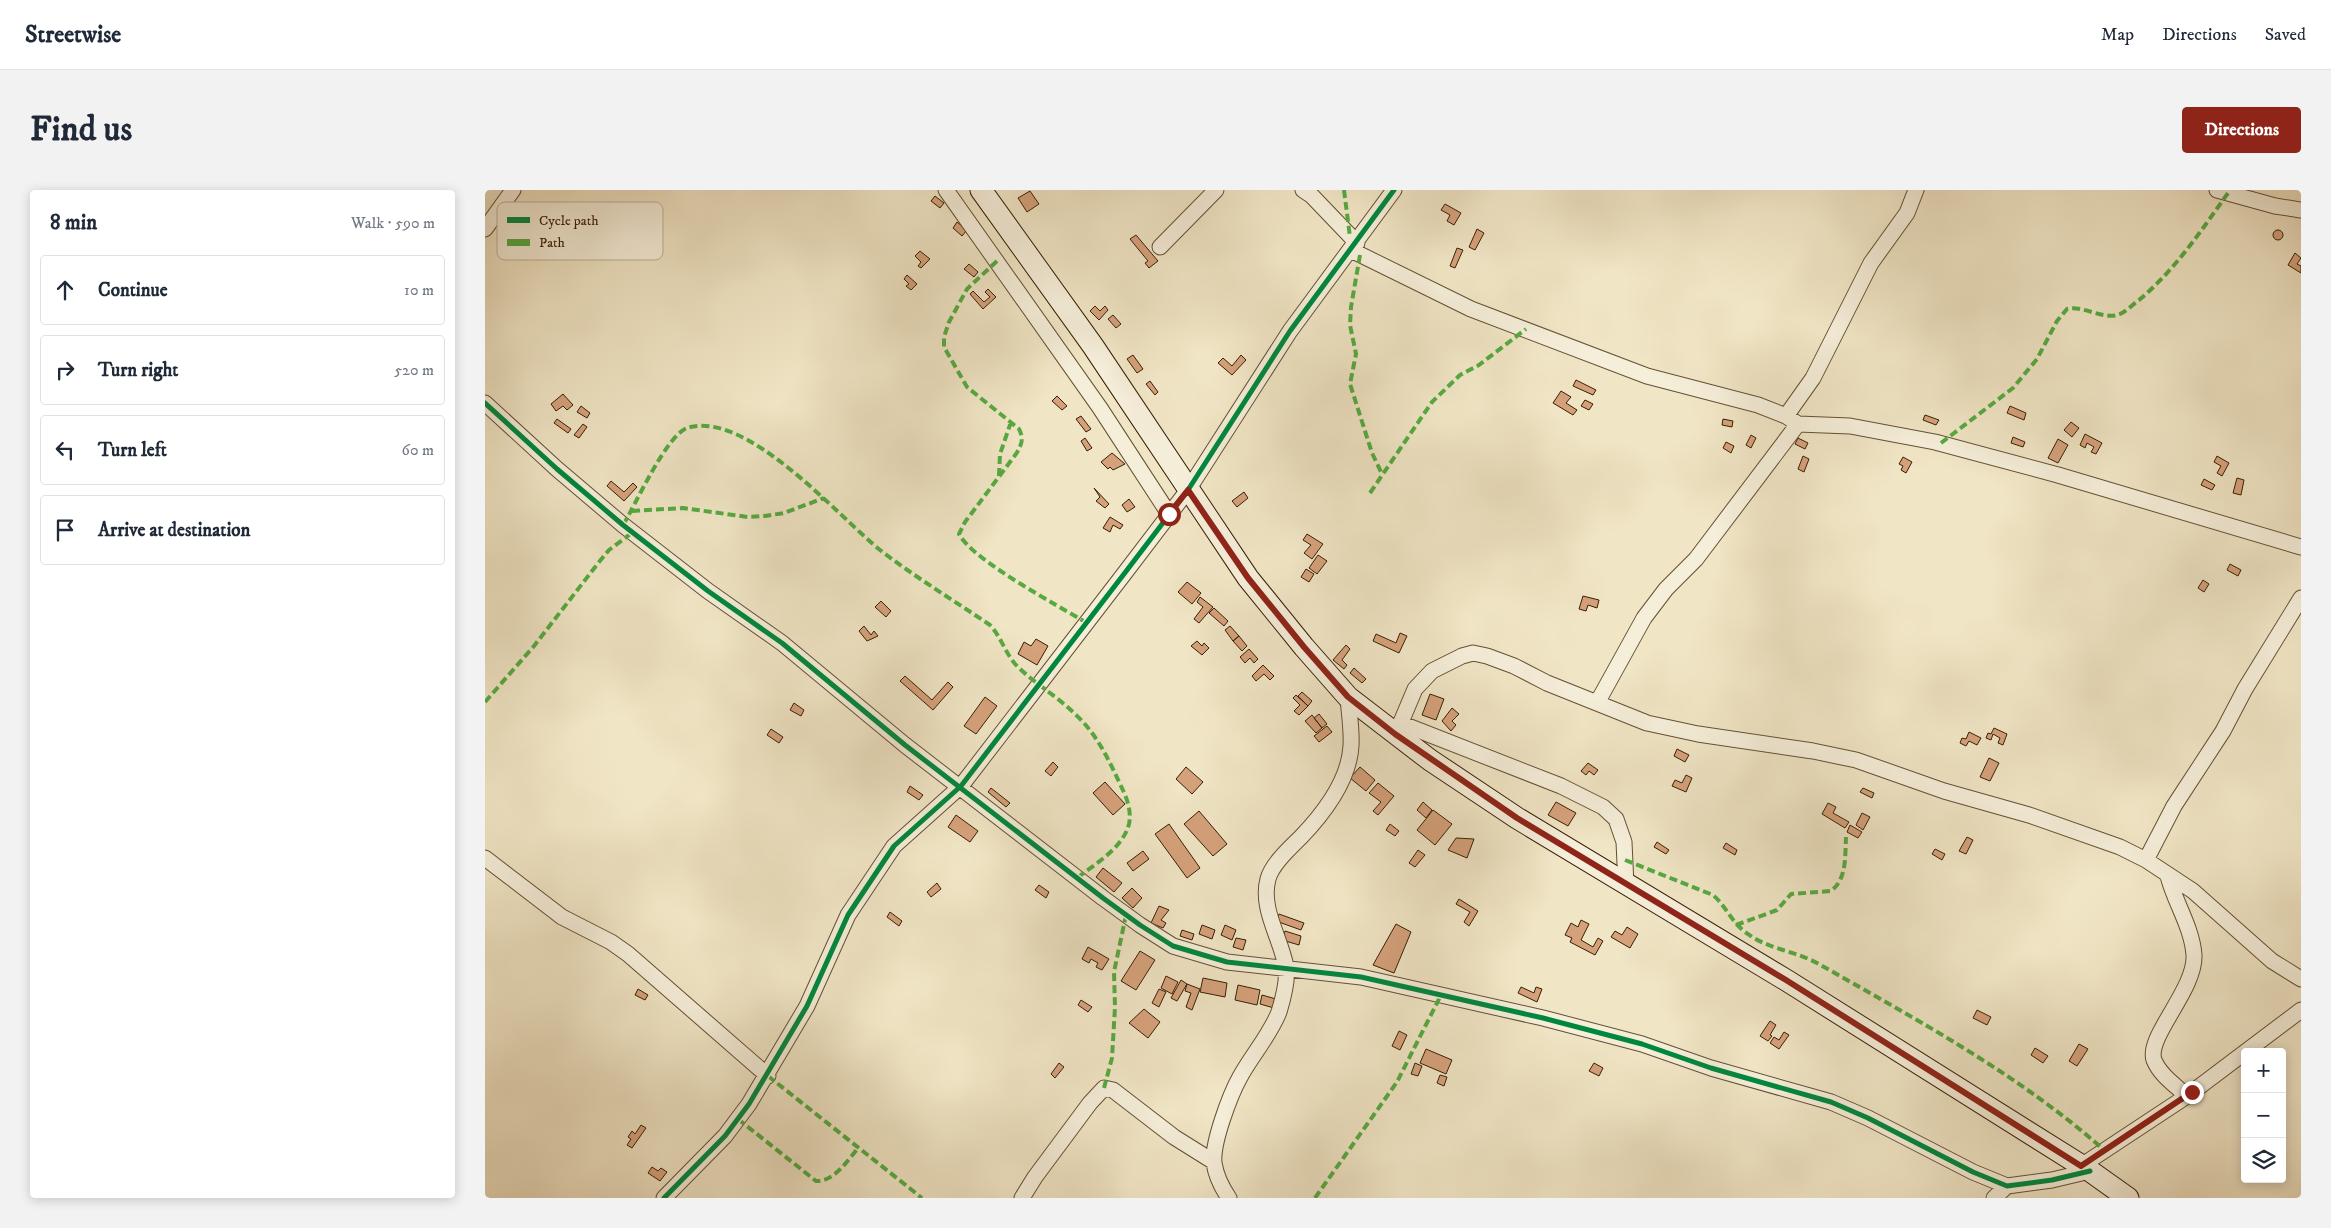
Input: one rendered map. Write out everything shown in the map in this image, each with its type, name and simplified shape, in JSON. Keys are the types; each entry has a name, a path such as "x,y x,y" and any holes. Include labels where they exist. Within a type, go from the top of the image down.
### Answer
{"main road":[{"path":"981,190 1054,290 1248,578 1304,647 1348,697 1398,729 1517,818 1786,980 2086,1169 2128,1198"}],"street":[{"path":"504,202 513,190"},
{"path":"946,190 1100,408 1169,514"},
{"path":"1159,247 1216,190"},
{"path":"1303,190 1312,196 1354,246 1471,309 1647,376 1758,405 1792,420 1850,426 1935,442 2058,474 2301,547"},
{"path":"664,1198 725,1136 768,1076 807,1006 848,915 894,846 961,786 1188,490 1230,428 1290,331 1394,190"},
{"path":"1597,703 1644,618 1666,589 1696,559 1792,420 1871,263 1907,213 1917,190"},
{"path":"2217,190 2275,206 2301,210"},
{"path":"485,229 497,212"},
{"path":"485,403 557,469 623,525 708,591 782,643 905,745 961,786 1103,898 1173,946 1227,962 1361,977 1543,1018 1642,1044 1711,1068 1798,1091 1868,1118 1973,1172 2007,1186 2052,1180 2086,1169 2301,1010"},
{"path":"2146,860 2174,806 2223,731 2245,689 2301,598"},
{"path":"1626,884 1624,842 1616,819 1603,807 1561,786 1398,729 1415,688 1423,679 1441,665 1473,653 1487,656 1514,666 1547,683 1647,723 1698,734 1813,751 1857,760 1944,791 2029,815 2120,847 2146,860 2193,891 2271,961 2301,979"},
{"path":"1229,1198 1224,1190 1214,1162 1228,1101 1239,1077 1278,1013 1284,993 1286,968 1267,901 1269,877 1283,856 1319,818 1343,776 1349,761 1351,745 1348,697"},
{"path":"485,858 562,917 611,942 628,954 768,1076"},
{"path":"2168,876 2189,931 2194,956 2192,973 2183,994 2153,1046 2154,1059 2163,1075 2187,1096"},
{"path":"1022,1198 1035,1177 1090,1103 1101,1090 1107,1088 1174,1137 1214,1162"},
{"path":"1994,1198 2007,1186"}],"building":[{"path":"1030,191 1039,204 1027,212 1018,198"},
{"path":"935,196 944,203 940,208 931,201"},
{"path":"1445,204 1461,213 1454,225 1447,221 1450,215 1441,210"},
{"path":"957,222 967,230 962,236 953,228"},
{"path":"1477,229 1484,233 1475,250 1469,247"},
{"path":"2278,230 2283,235 2278,240 2273,235"},
{"path":"1136,235 1158,261 1149,268 1145,263 1148,261 1130,239"},
{"path":"1457,248 1463,250 1455,268 1450,266"},
{"path":"920,251 930,259 921,268 918,266 921,262 915,256"},
{"path":"2295,253 2301,258 2297,264 2301,266 2301,273 2288,265"},
{"path":"969,264 978,272 974,277 964,269"},
{"path":"907,275 917,284 911,290 906,286 909,284 904,279"},
{"path":"988,289 996,297 983,309 970,294 973,291 984,302 990,297 985,292"},
{"path":"1095,306 1100,311 1105,306 1108,310 1099,320 1090,311"},
{"path":"1113,315 1121,324 1116,328 1108,319"},
{"path":"1133,355 1143,369 1137,373 1127,359"},
{"path":"1241,355 1246,360 1232,375 1218,363 1223,358 1232,366"},
{"path":"1576,380 1596,390 1593,395 1573,386"},
{"path":"1150,381 1158,392 1155,395 1146,384"},
{"path":"1561,391 1571,397 1566,403 1577,410 1573,415 1553,403"},
{"path":"563,394 573,405 567,410 563,406 556,411 551,404"},
{"path":"1057,396 1067,406 1062,410 1052,401"},
{"path":"1585,400 1593,404 1589,410 1581,406"},
{"path":"581,406 590,413 587,418 577,412"},
{"path":"2010,406 2026,413 2024,420 2007,413"},
{"path":"1925,415 1939,420 1936,425 1923,420"},
{"path":"1081,416 1091,429 1086,432 1076,419"},
{"path":"557,419 571,429 568,433 554,423"},
{"path":"1723,419 1733,421 1732,427 1722,425"},
{"path":"2071,422 2079,428 2072,437 2064,430"},
{"path":"583,424 587,427 579,438 574,435"},
{"path":"2085,434 2102,443 2096,454 2091,452 2094,447 2087,443 2085,448 2080,445"},
{"path":"1751,435 1756,438 1751,448 1746,445"},
{"path":"2013,437 2025,442 2023,447 2011,443"},
{"path":"1085,438 1092,448 1087,451 1081,441"},
{"path":"1798,438 1808,443 1805,449 1795,444"},
{"path":"2058,439 2068,445 2058,463 2048,458"},
{"path":"1726,442 1734,446 1731,453 1723,448"},
{"path":"1112,453 1125,464 1113,470 1110,467 1108,469 1101,462"},
{"path":"1803,456 1809,459 1804,472 1798,469"},
{"path":"2217,456 2229,463 2222,476 2217,473 2221,466 2214,462"},
{"path":"1903,457 1912,462 1906,473 1901,470 1903,466 1899,464"},
{"path":"2237,478 2244,480 2241,495 2233,493"},
{"path":"2204,479 2215,485 2212,490 2201,485"},
{"path":"611,481 624,492 633,483 637,487 624,501 607,486"},
{"path":"1094,488 1109,504 1105,508 1096,501 1100,497"},
{"path":"1244,492 1248,498 1237,507 1232,501"},
{"path":"1129,499 1135,507 1127,512 1122,505"},
{"path":"1110,517 1123,525 1120,529 1113,525 1110,532 1103,528"},
{"path":"1307,534 1323,544 1312,559 1304,553 1311,545 1303,540"},
{"path":"1318,555 1327,561 1317,574 1309,568"},
{"path":"2230,564 2241,570 2238,576 2227,570"},
{"path":"1306,569 1314,574 1309,582 1301,577"},
{"path":"2203,580 2209,584 2204,592 2198,588"},
{"path":"1187,582 1201,593 1192,604 1178,592"},
{"path":"1583,596 1599,600 1597,608 1588,605 1586,611 1579,609"},
{"path":"1200,597 1213,607 1199,623 1194,619 1203,607 1197,602"},
{"path":"881,601 891,611 886,617 875,607"},
{"path":"1214,608 1228,621 1224,626 1209,613"},
{"path":"864,626 871,635 874,631 878,636 867,641 859,631"},
{"path":"1230,626 1239,636 1233,641 1225,630"},
{"path":"1400,633 1407,636 1399,653 1373,641 1376,634 1396,643"},
{"path":"1239,636 1247,646 1242,651 1233,641"},
{"path":"1036,639 1048,646 1037,665 1018,654 1024,642 1031,646"},
{"path":"1197,641 1202,646 1204,643 1209,648 1202,655 1191,646"},
{"path":"1346,645 1350,649 1342,660 1347,665 1344,669 1333,660"},
{"path":"1249,649 1258,659 1254,663 1250,658 1245,663 1240,657"},
{"path":"1263,665 1274,676 1270,680 1264,674 1256,681 1252,676"},
{"path":"1354,668 1366,679 1362,683 1350,673"},
{"path":"905,676 932,700 948,682 953,687 933,710 900,681"},
{"path":"1302,692 1312,701 1308,706 1298,696"},
{"path":"1430,694 1444,699 1436,720 1422,715"},
{"path":"1296,695 1308,706 1299,715 1294,711 1300,705 1293,698"},
{"path":"985,697 997,706 976,734 964,726"},
{"path":"794,703 804,710 801,716 790,710"},
{"path":"1452,708 1459,714 1452,721 1456,725 1451,731 1442,721"},
{"path":"1319,714 1327,724 1322,728 1314,718"},
{"path":"1312,715 1322,728 1316,733 1305,721"},
{"path":"1327,726 1332,732 1319,742 1314,736"},
{"path":"1994,728 2007,734 2003,745 1998,743 2000,738 1993,734 1991,740 1986,738 1988,733 1991,734"},
{"path":"771,729 783,737 779,743 767,735"},
{"path":"1969,732 1981,738 1977,745 1969,741 1966,746 1960,743 1962,738 1966,739"},
{"path":"1677,749 1689,755 1685,762 1674,756"},
{"path":"1989,758 1999,763 1990,781 1980,777"},
{"path":"1053,762 1058,767 1051,776 1045,771"},
{"path":"1588,763 1598,770 1594,775 1589,771 1586,775 1581,771"},
{"path":"1186,767 1203,782 1192,794 1176,779"},
{"path":"1360,767 1375,780 1366,791 1350,778"},
{"path":"1686,775 1692,778 1686,792 1672,786 1675,780 1682,783"},
{"path":"1105,782 1125,804 1113,815 1093,793"},
{"path":"1378,783 1394,796 1378,815 1373,811 1381,802 1369,793"},
{"path":"910,786 923,795 919,800 907,792"},
{"path":"991,788 1010,803 1006,807 988,792"},
{"path":"1863,788 1874,793 1872,798 1860,792"},
{"path":"1423,802 1432,810 1426,818 1417,810"},
{"path":"1556,802 1576,813 1568,826 1548,815"},
{"path":"1828,803 1836,807 1833,813 1849,822 1845,828 1822,814"},
{"path":"1433,810 1452,824 1435,845 1417,830"},
{"path":"1199,811 1227,844 1213,856 1184,824"},
{"path":"1862,813 1870,817 1863,830 1856,825"},
{"path":"956,815 978,831 970,842 948,827"},
{"path":"1169,824 1200,868 1187,878 1155,834"},
{"path":"1390,824 1399,831 1395,836 1386,830"},
{"path":"1850,825 1862,832 1858,838 1847,832"},
{"path":"1967,837 1973,840 1966,854 1959,851"},
{"path":"1456,838 1474,839 1467,858 1448,850"},
{"path":"1657,842 1669,850 1666,854 1654,847"},
{"path":"1726,843 1737,850 1735,855 1723,848"},
{"path":"1935,849 1945,854 1942,860 1932,854"},
{"path":"1418,850 1425,855 1415,867 1409,863"},
{"path":"1143,851 1149,859 1133,871 1127,863"},
{"path":"1103,868 1122,883 1114,892 1096,877"},
{"path":"937,883 941,889 931,897 927,892"},
{"path":"1039,885 1049,892 1046,898 1035,890"},
{"path":"1132,888 1142,898 1133,908 1122,898"},
{"path":"1459,899 1478,911 1469,926 1464,922 1470,912 1456,904"},
{"path":"1159,906 1169,910 1161,920 1166,923 1163,928 1151,923"},
{"path":"890,912 902,921 899,926 887,917"},
{"path":"1279,914 1304,923 1301,930 1276,921"},
{"path":"1581,920 1589,924 1581,940 1593,947 1598,938 1603,941 1595,955 1570,942 1572,938 1565,935 1571,923 1578,927"},
{"path":"1396,924 1411,932 1394,973 1373,965"},
{"path":"1202,925 1215,930 1212,939 1199,934"},
{"path":"1225,925 1236,930 1232,940 1221,935"},
{"path":"1627,927 1638,934 1630,948 1611,937 1615,931 1622,935"},
{"path":"1182,930 1194,934 1192,940 1180,936"},
{"path":"1285,931 1301,936 1299,945 1282,940"},
{"path":"1236,938 1246,940 1243,950 1233,947"},
{"path":"1088,947 1109,959 1102,970 1096,967 1098,963 1091,959 1089,963 1082,959"},
{"path":"1140,951 1155,960 1136,990 1121,981"},
{"path":"1166,976 1178,982 1172,994 1161,988"},
{"path":"1203,978 1227,983 1225,997 1200,992"},
{"path":"1181,980 1187,984 1177,1001 1171,998"},
{"path":"1187,984 1200,989 1192,1010 1186,1007 1191,993 1185,991"},
{"path":"1238,985 1260,990 1257,1005 1235,1000"},
{"path":"1521,987 1534,993 1536,987 1542,989 1537,1002 1518,993"},
{"path":"638,989 648,995 645,1000 635,995"},
{"path":"1159,989 1166,992 1159,1007 1152,1003"},
{"path":"1262,995 1276,999 1274,1008 1260,1004"},
{"path":"1081,1000 1092,1007 1088,1012 1078,1005"},
{"path":"1144,1009 1160,1022 1148,1038 1129,1023"},
{"path":"1977,1010 1991,1017 1987,1025 1973,1018"},
{"path":"1770,1021 1776,1025 1768,1041 1760,1036"},
{"path":"1399,1031 1407,1035 1400,1050 1392,1046"},
{"path":"1784,1032 1789,1035 1779,1049 1770,1043 1774,1037 1779,1040"},
{"path":"2079,1044 2088,1049 2077,1066 2069,1061"},
{"path":"2035,1048 2048,1056 2043,1063 2031,1055"},
{"path":"1426,1049 1452,1060 1446,1074 1420,1063"},
{"path":"1059,1063 1064,1067 1055,1078 1051,1074"},
{"path":"1415,1063 1422,1066 1418,1076 1411,1074"},
{"path":"1594,1063 1603,1068 1599,1076 1589,1071"},
{"path":"1440,1075 1447,1077 1444,1086 1437,1083"},
{"path":"641,1125 646,1128 632,1148 627,1145 631,1139 628,1137 632,1131 635,1134"},
{"path":"652,1167 658,1171 661,1168 667,1172 660,1181 648,1173"}],"marked path":[{"path":"1344,190 1350,237"},
{"path":"1941,443 2013,388 2037,359 2057,321 2067,309 2074,308 2114,316 2123,313 2139,300 2176,263 2228,193"},
{"path":"1360,255 1351,307 1350,325 1356,354 1350,384 1372,453 1382,474"},
{"path":"997,261 967,289 949,322 944,337 944,347 967,387 1019,429 1022,442 1016,454 965,522 959,534 967,545 998,569 1087,623"},
{"path":"1370,493 1432,402 1460,375 1479,365 1526,329"},
{"path":"999,476 1000,454 1011,422"},
{"path":"623,525 661,457 670,444 687,428 711,426 736,434 763,449 790,469 880,550 990,625 1015,663 1068,708 1089,729 1106,755 1124,793 1128,803 1130,819 1126,833 1115,848 1077,878"},
{"path":"632,511 683,508 748,517 765,516 784,513 824,498"},
{"path":"485,702 534,646 609,550 633,532"},
{"path":"1736,925 1777,910 1791,894 1831,891 1843,874 1846,837"},
{"path":"1625,860 1713,895 1742,930 1748,934 1773,947 1817,963 1967,1050 2039,1098 2105,1151"},
{"path":"1104,1088 1112,1058 1115,1007 1114,972 1126,915"},
{"path":"1315,1198 1397,1082 1441,995"},
{"path":"768,1076 922,1198"},
{"path":"738,1119 816,1181 829,1178 835,1174 858,1148"}],"cycle path":[{"path":"664,1198 725,1136 749,1104 807,1006 848,915 894,846 961,786 1124,574 1188,490 1290,331 1394,190"},
{"path":"485,403 557,469 623,525 708,591 782,643 905,745 1103,898 1173,946 1227,962 1361,977 1543,1018 1642,1044 1711,1068 1831,1102 1868,1118 1973,1172 2007,1186 2052,1180 2090,1171"}],"route":[{"path":"1169,514 1188,490 1248,578 1304,647 1348,697 1430,760 1517,818 1786,980 2081,1166 2192,1092"}]}
